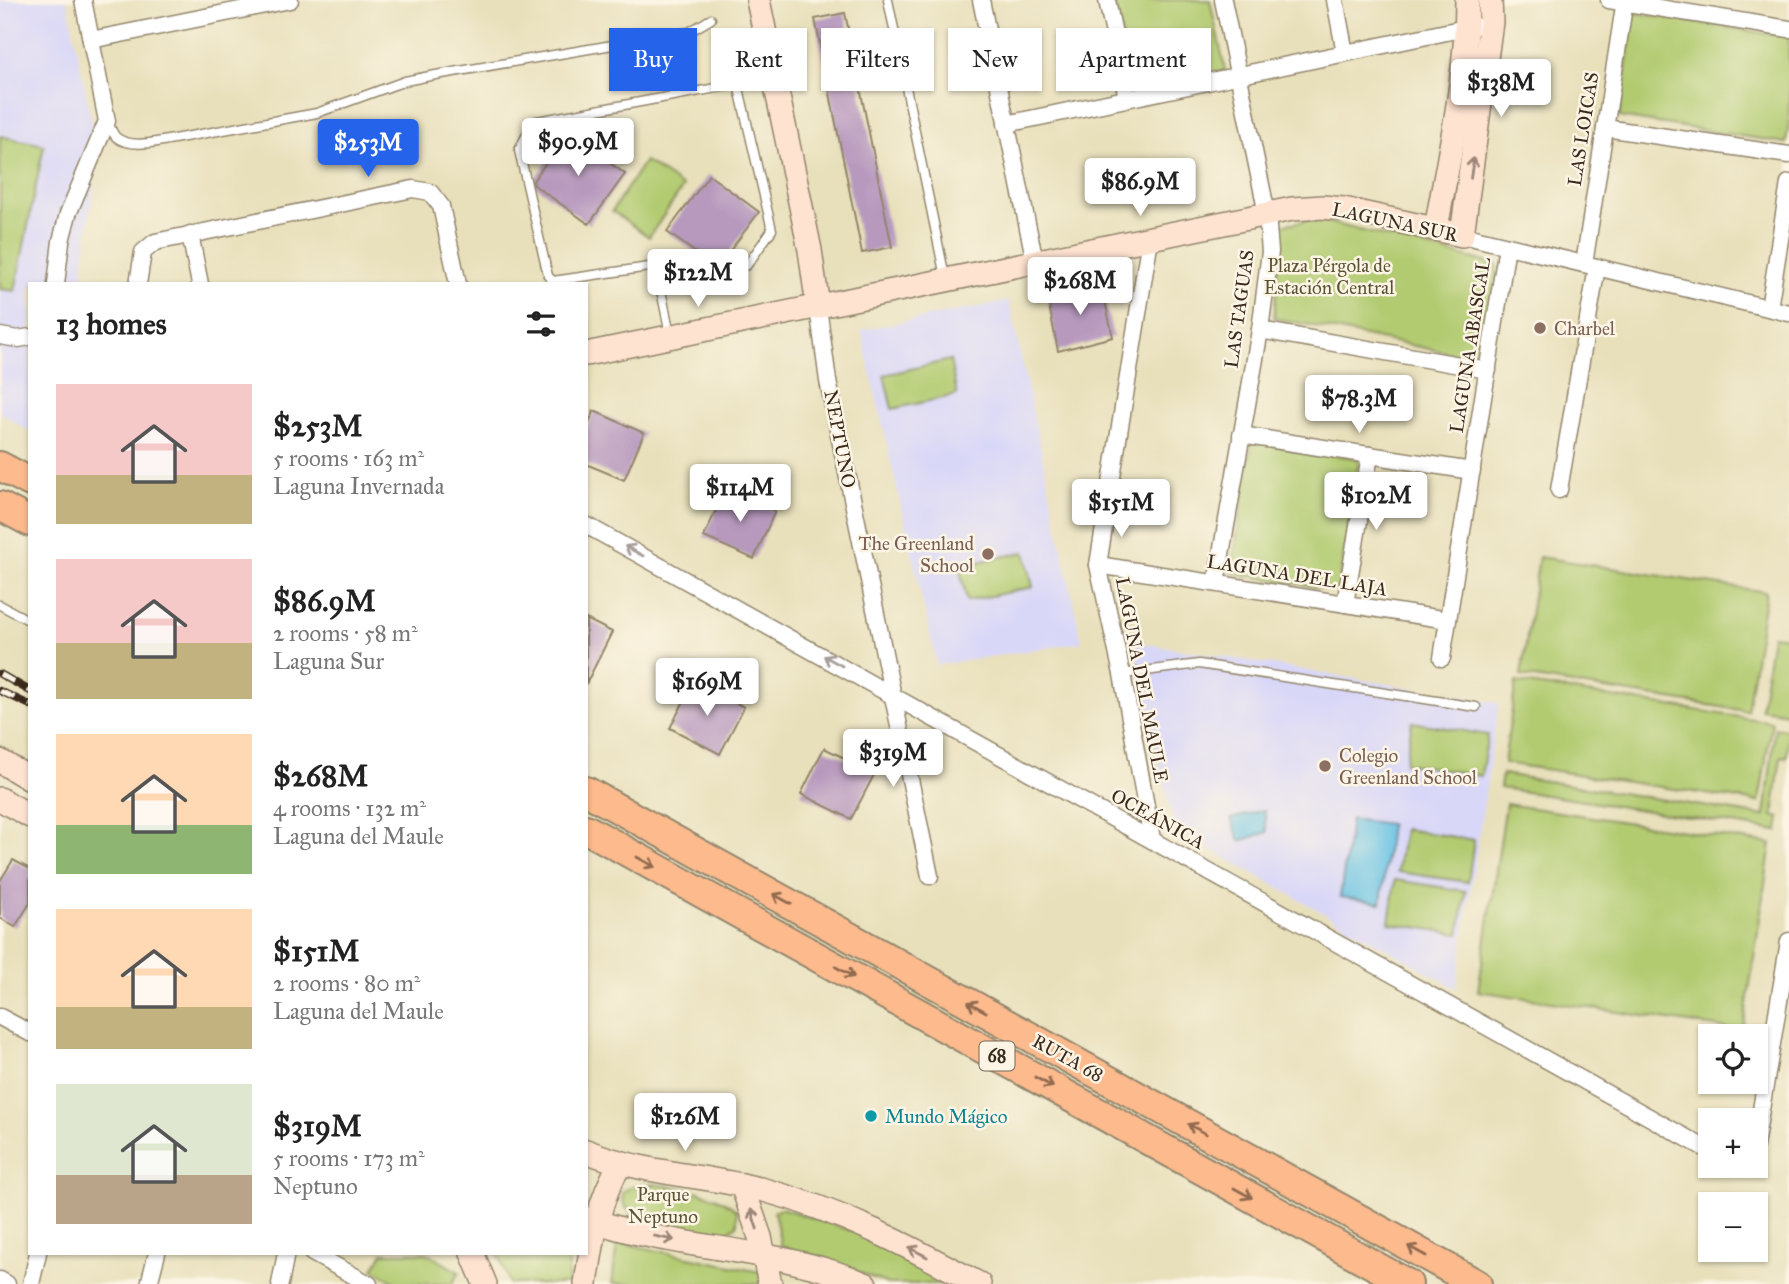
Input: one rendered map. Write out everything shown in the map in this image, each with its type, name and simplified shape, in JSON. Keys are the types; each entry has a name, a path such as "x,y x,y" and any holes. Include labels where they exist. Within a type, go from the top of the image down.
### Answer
{"highway":[{"path":"0,453 28,457"},
{"path":"0,466 28,481"},
{"path":"0,506 28,521"},
{"name":"RUTA 68","path":"588,792 1477,1284"},
{"name":"RUTA 68","path":"588,831 1408,1284"}],"street":[{"path":"56,282 61,241 68,214 107,121 82,0"},
{"path":"91,40 290,0"},
{"name":"NEPTUNO","path":"758,0 810,250 828,381 930,876"},
{"path":"981,0 1035,262"},
{"path":"1107,0 1127,98"},
{"name":"LAS TAGUAS","path":"1216,583 1260,330 1269,251 1267,214 1223,0"},
{"path":"1335,0 1345,53"},
{"path":"1436,229 1467,27 1467,0"},
{"path":"1619,1 1789,29"},
{"name":"LAS LOICAS","path":"1559,490 1590,266 1619,1"},
{"path":"1006,124 1467,27 1490,11"},
{"path":"1462,235 1490,11"},
{"path":"1605,128 1789,155"},
{"path":"1769,308 1789,183"},
{"path":"138,282 141,257 146,248 155,242 413,189 422,189 437,198 441,205 458,282"},
{"name":"LAGUNA SUR","path":"588,354 1307,207 1343,209 1436,229 1789,313"},
{"path":"190,234 200,282"},
{"name":"LAGUNA DEL MAULE","path":"1150,238 1098,565 1122,674 1152,839"},
{"name":"LAGUNA ABASCAL","path":"1442,659 1507,246"},
{"path":"1260,330 1488,370"},
{"path":"0,337 28,337"},
{"path":"1241,435 1472,471"},
{"path":"1345,604 1370,455"},
{"name":"OCEÁNICA","path":"588,526 1698,1144"},
{"name":"LAGUNA DEL LAJA","path":"1098,565 1448,620"},
{"path":"0,761 28,778"},
{"path":"0,799 28,815"},
{"path":"1761,1108 1789,941"},
{"path":"0,1017 28,1032"},
{"path":"588,1152 621,1163 742,1185 791,1198 843,1216 893,1238 979,1284"},
{"path":"586,1284 592,1220 621,1163"},
{"path":"742,1185 755,1219 770,1284"},
{"path":"592,1220 670,1240 819,1266 864,1284"},
{"path":"31,1284 38,1255"},
{"path":"149,1284 156,1255"},
{"path":"279,1284 286,1255"},
{"path":"316,1255 369,1284"},
{"path":"473,1255 485,1284"},
{"path":"0,1280 7,1284"}],"lane":[{"path":"888,0 946,280"},
{"path":"107,121 115,136 148,144 317,113 405,81 689,32 711,19"},
{"path":"738,84 772,230 747,265 697,282 656,266 553,281 548,276 519,150 521,142 537,121 738,84"},
{"path":"656,266 670,337"},
{"path":"0,604 28,620"},
{"path":"1122,674 1199,664 1476,707"}],"shaded area":[{"path":"0,0 67,0 98,153 81,282 28,282 28,431 0,412"},
{"name":"The Greenland School","path":"1009,301 1082,642 937,665 861,330"},
{"name":"Colegio Greenland School","path":"1136,642 1499,703 1456,988 1175,829 1139,678"}],"green space":[{"path":"1114,0 1210,0 1226,74 1211,77 1211,28 1120,28"},
{"path":"1634,13 1789,37 1789,122 1786,143 1619,117"},
{"path":"0,136 44,145 15,291 0,289"},
{"path":"645,161 683,187 649,237 612,211"},
{"name":"Plaza Pérgola de Estación Central","path":"1315,219 1498,265 1480,359 1274,318 1281,225"},
{"path":"950,360 957,395 892,409 884,375"},
{"path":"1252,441 1359,459 1338,591 1231,573"},
{"path":"1025,552 1033,587 967,601 959,566"},
{"path":"1539,557 1766,592 1747,711 1521,676"},
{"path":"1772,635 1789,637 1789,713 1761,709"},
{"path":"1516,682 1772,722 1759,802 1504,763"},
{"path":"1412,722 1488,735 1481,776 1405,763"},
{"path":"1775,728 1789,730 1787,757 1781,756 1773,816 1780,818 1778,831 1500,788 1502,774 1765,816"},
{"path":"1506,804 1771,844 1744,1024 1698,1024 1478,991"},
{"path":"1404,829 1474,840 1468,882 1397,872"},
{"path":"1395,880 1466,891 1459,934 1389,923"},
{"name":"Parque Neptuno","path":"652,1184 685,1189 719,1199 737,1211 737,1225 719,1234 676,1228 643,1219 631,1212 624,1203 623,1192 633,1186"},
{"path":"781,1208 859,1233 960,1284 887,1284 828,1259 781,1246 774,1211"},
{"name":"Parque Neptuno","path":"617,1242 760,1272 764,1284 612,1284"},
{"path":"382,1255 429,1255 459,1272 452,1284 398,1284 373,1269"},
{"path":"499,1255 569,1255 568,1284 510,1284"}],"water":[{"path":"1264,810 1267,832 1240,841 1231,819"},
{"path":"1351,819 1390,824 1381,903 1340,897"}],"building":[{"path":"845,13 848,28 821,28 821,49 815,19"},
{"path":"829,91 861,91 892,247 862,253"},
{"path":"568,132 625,174 589,224 534,185 533,181"},
{"path":"709,175 759,212 717,268 667,232"},
{"path":"1101,283 1113,337 1058,351 1047,295"},
{"path":"594,411 644,433 624,480 588,465 588,425"},
{"path":"725,490 775,511 754,559 704,537"},
{"path":"588,620 612,632 588,680"},
{"path":"694,682 744,707 720,754 670,728"},
{"path":"824,748 875,773 851,819 801,794"},
{"path":"13,860 28,868 28,906 15,927 0,918 0,881"}],"railway":[{"path":"0,674 28,690"},
{"path":"0,691 28,704"}],"place":[{"name":"Charbel","path":"1540,328"},
{"name":"The Greenland School","path":"988,554"},
{"name":"Colegio Greenland School","path":"1325,766"},
{"name":"Mundo Mágico","path":"871,1116"}]}
